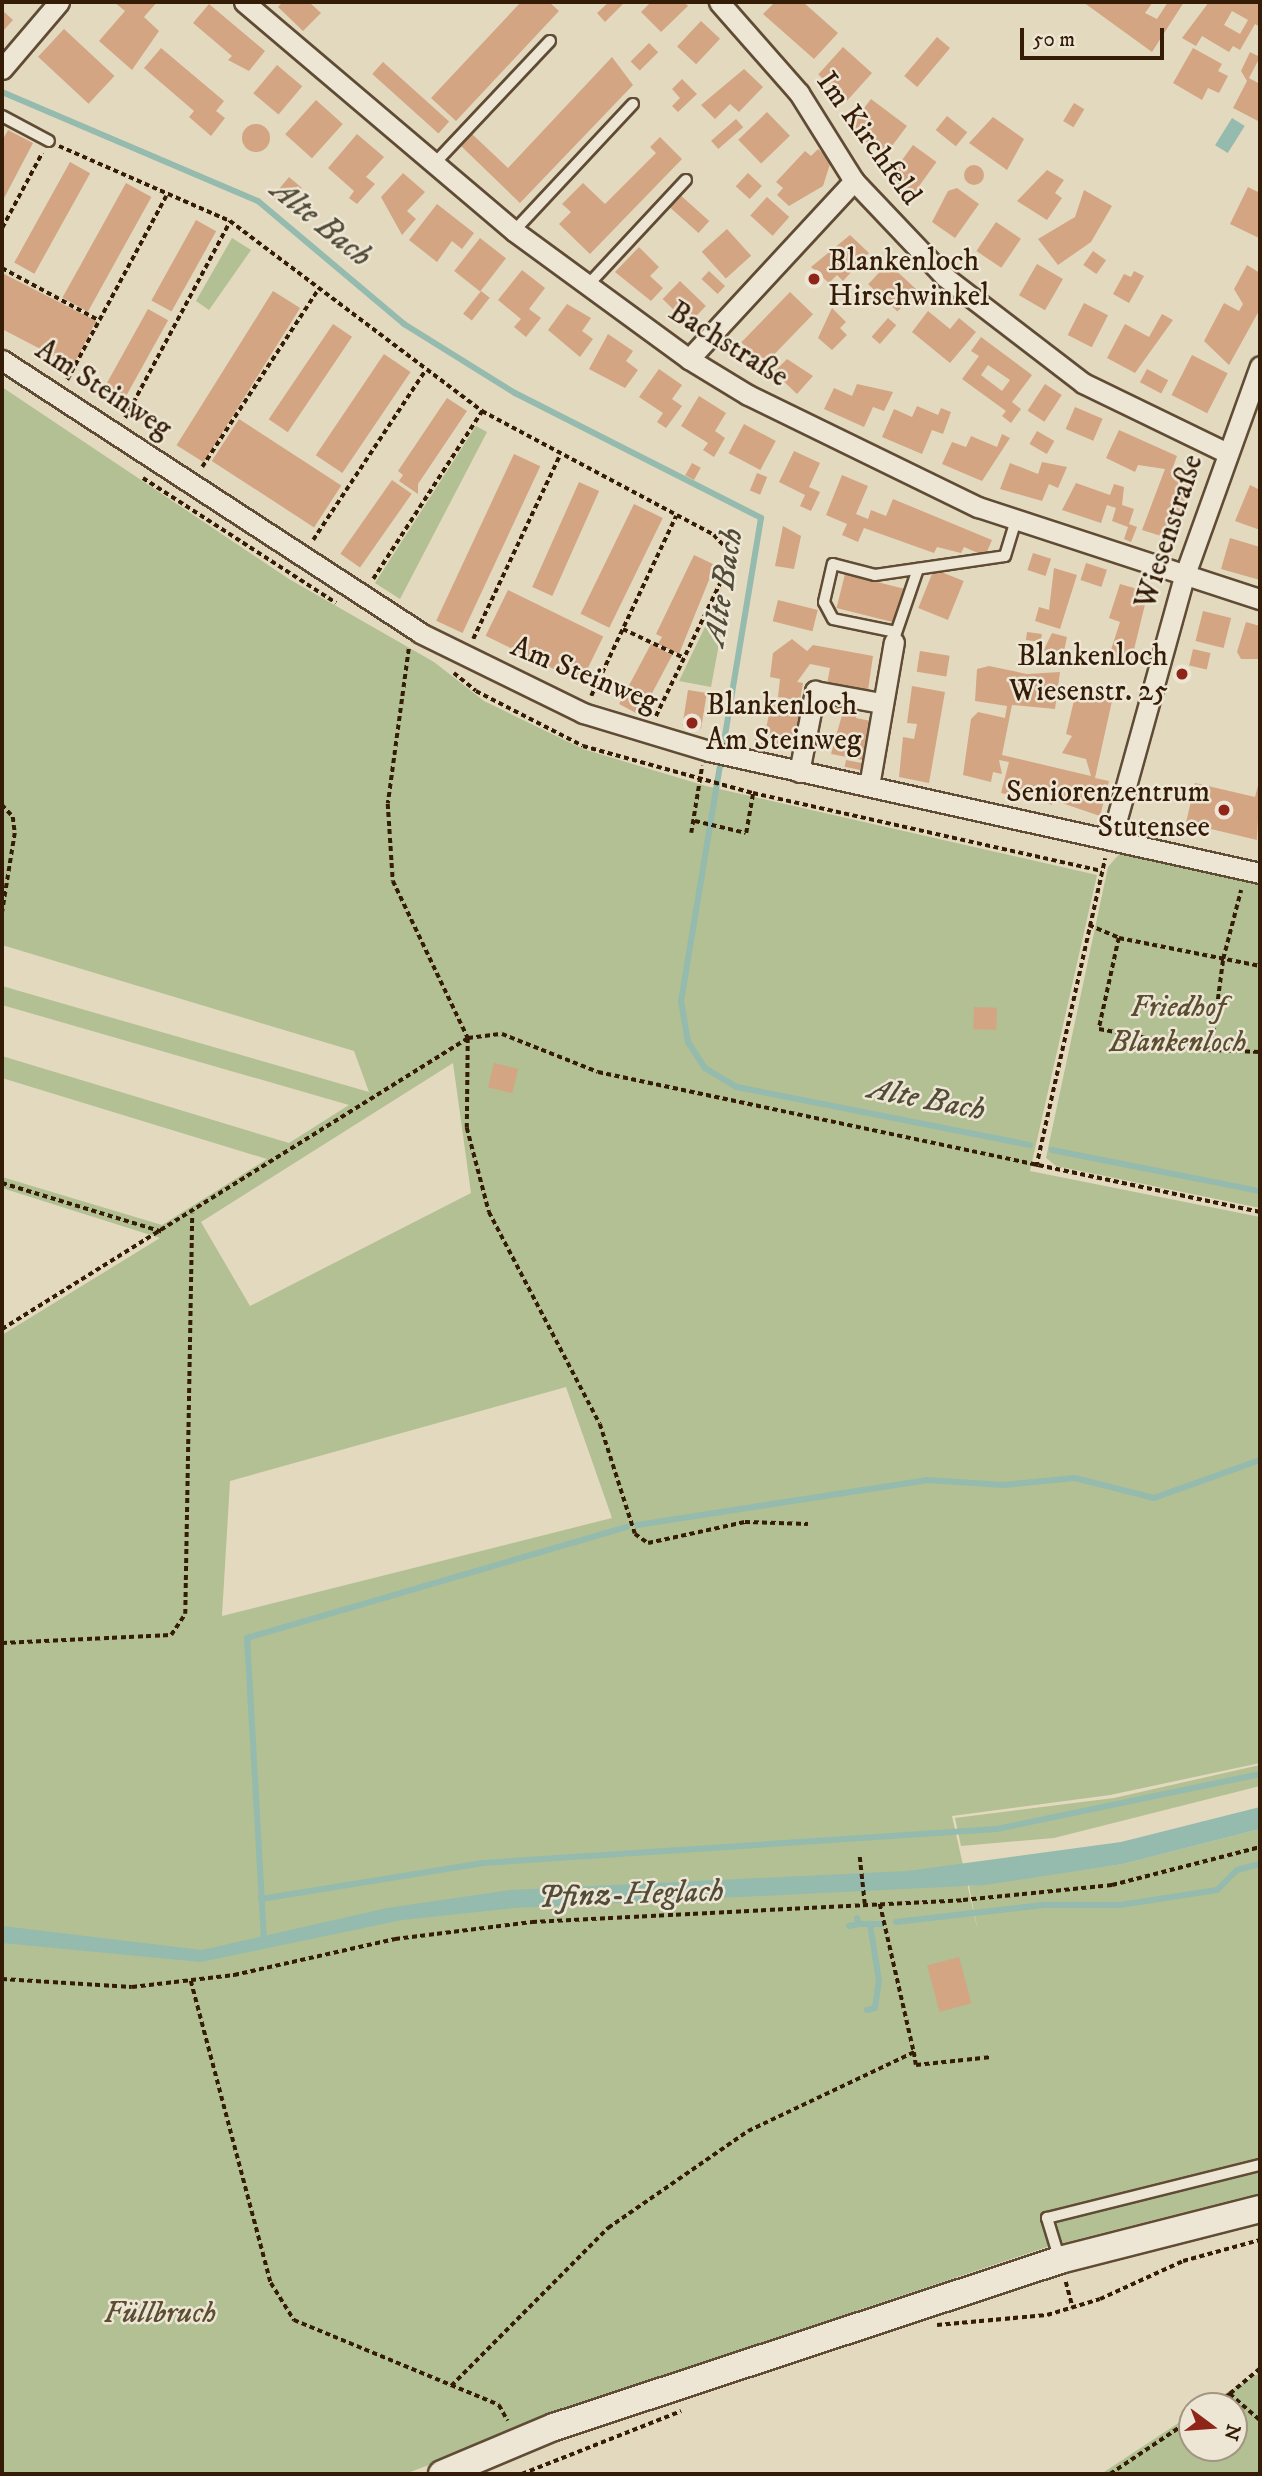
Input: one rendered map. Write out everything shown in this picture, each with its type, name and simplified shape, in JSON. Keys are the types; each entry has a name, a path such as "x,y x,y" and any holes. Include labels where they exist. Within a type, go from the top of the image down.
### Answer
{"main road":[{"path":"442,2474 519,2442 1060,2260 1260,2209"}],"street":[{"path":"2,68 59,2"},
{"name":"Bachstraße","path":"244,2 433,165 514,230 689,359 830,440 1016,520 1184,577 1260,599"},
{"name":"Im Kirchfeld","path":"719,2 799,93 854,181 911,247 1023,340 1083,383 1227,453"},
{"path":"689,359 854,181"},
{"name":"Am Steinweg","path":"2,360 59,394 191,484 420,633 583,713 648,735 799,772 1260,873"},
{"name":"Wiesenstraße","path":"1111,840 1184,577 1260,366"},
{"path":"869,786 881,703 895,637"},
{"path":"799,772 815,691 881,703"}],"lane":[{"path":"433,165 550,41"},
{"path":"514,230 633,104"},
{"path":"2,116 49,141"},
{"path":"587,286 686,180"},
{"path":"918,569 895,637 833,619 824,602 833,564 875,575 1005,556 1016,520"},
{"path":"1060,2260 1046,2218 1260,2165"}],"path":[{"path":"2,228 49,141 230,221 425,371 482,411 559,457 715,535 728,550 725,574 648,735"},
{"path":"59,394 166,195"},
{"path":"117,432 230,221"},
{"path":"2,268 98,320"},
{"path":"191,484 318,290"},
{"path":"302,557 425,371"},
{"path":"363,596 482,411"},
{"path":"465,657 559,457"},
{"path":"583,713 676,516"},
{"path":"622,629 684,658"},
{"path":"420,633 406,662 388,849 406,912 468,1038 467,1128 489,1212 600,1423 635,1534 648,1543 745,1522 808,1524"},
{"path":"691,833 697,822 700,779 1101,871 1036,1167"},
{"path":"697,822 746,833 752,793"},
{"path":"2,805 13,817 15,833 2,915"},
{"path":"1211,1050 1223,959 1237,889 1249,892"},
{"path":"1089,925 1119,938 1260,966"},
{"path":"1119,938 1099,1029 1211,1050 1260,1052"},
{"path":"2,1329 192,1214 468,1038 502,1034 598,1072 1020,1166 1260,1212"},
{"path":"2,1183 163,1232"},
{"path":"2,1643 171,1635 185,1615 192,1214"},
{"path":"2,1979 132,1987 191,1981 395,1938 532,1922 880,1904 1112,1885 1260,1847"},
{"path":"860,1857 865,1904"},
{"path":"880,1904 916,2065 992,2057"},
{"path":"191,1981 271,2283 294,2320 499,2405 519,2442"},
{"path":"451,2386 608,2228 683,2172 748,2131 914,2052"},
{"path":"930,2326 1073,2308 1182,2260 1260,2240"},
{"path":"1060,2260 1073,2308"},
{"path":"1232,2392 1260,2370"},
{"path":"522,2474 684,2410"},
{"path":"1110,2474 1178,2428"}],"green space":[{"path":"232,238 251,250 209,310 196,301"},
{"name":"Füllbruch","path":"2,387 289,579 434,662 484,701 583,749 706,786 1097,875 1030,1171 1260,1217 1260,1763 1110,1795 952,1816 978,1932 969,1886 1123,1864 1260,1829 1260,2193 1047,2247 683,2369 405,2474 2,2474 2,1335 160,1238 2,1188 2,1177 162,1225 267,1159 2,1078 2,1056 289,1143 349,1105 2,1005 2,986 369,1092 354,1051 2,945","holes":["453,1063 471,1193 250,1306 201,1222","566,1387 612,1518 222,1616 230,1481"]},
{"path":"476,426 487,432 400,599 375,583"},
{"path":"716,604 726,606 711,687 679,681"},
{"name":"Friedhof Blankenloch","path":"1121,852 1260,883 1260,1208 1056,1166 1046,1158 1108,867"},
{"path":"1260,1765 1260,1786 1054,1838 961,1846 955,1818 1114,1798"},
{"path":"1260,2373 1260,2474 1101,2474 1178,2423 1178,2462 1248,2462 1248,2392 1228,2392"}],"water":[{"path":"1232,118 1245,126 1228,153 1215,145"},
{"name":"Pfinz-Heglach","path":"1260,1807 1260,1829 1123,1864 985,1885 514,1908 402,1920 201,1962 2,1943 2,1926 202,1950 387,1908 510,1890 907,1871 1121,1842"}],"building":[{"path":"114,2 157,2 144,17 159,31 132,70 99,41 125,11"},
{"path":"283,2 309,2 321,13 303,31 278,7"},
{"path":"521,2 549,2 559,11 456,121 431,98"},
{"path":"609,2 624,3 605,22 597,13"},
{"path":"651,2 684,2 688,6 661,32 641,12"},
{"path":"775,2 803,2 838,33 814,59 763,14"},
{"path":"1083,2 1153,2 1145,13 1157,19 1168,2 1184,2 1152,52"},
{"path":"1209,2 1260,2 1260,27 1255,24 1240,50 1233,46 1229,52 1202,36 1196,46 1182,38","holes":["1232,11 1248,20 1240,34 1224,25"]},
{"path":"209,4 265,51 249,71 228,60 232,56 193,23"},
{"path":"2,10 13,20 2,32"},
{"path":"701,21 720,39 696,64 677,47"},
{"path":"64,29 114,76 89,104 38,57"},
{"path":"937,37 950,48 917,87 904,76"},
{"path":"649,43 658,52 640,71 631,61"},
{"path":"843,47 872,73 847,101 818,74"},
{"path":"161,48 224,101 216,111 225,118 211,136 189,117 194,111 144,68"},
{"path":"1193,48 1222,64 1218,71 1228,76 1219,93 1208,88 1202,100 1173,83"},
{"path":"1250,52 1260,57 1249,78 1260,84 1260,122 1233,108 1247,81 1241,71"},
{"path":"612,57 633,85 520,203 460,145 471,133 508,168"},
{"path":"383,62 449,122 438,133 372,74"},
{"path":"277,65 302,86 278,115 253,93"},
{"path":"744,69 763,87 739,112 730,104 715,119 701,105"},
{"path":"682,79 697,94 678,112 672,106 680,98 672,89"},
{"path":"871,99 907,126 885,156 849,129"},
{"path":"316,100 343,124 312,158 285,134"},
{"path":"1074,103 1084,109 1073,127 1063,121"},
{"path":"767,112 790,136 761,164 738,140"},
{"path":"947,116 967,132 956,146 936,130"},
{"path":"993,117 1024,139 1007,170 969,143"},
{"path":"736,119 743,127 718,149 711,141"},
{"path":"256,124 266,128 270,138 266,148 256,152 246,148 242,138 246,128"},
{"path":"8,130 33,143 2,202 2,141"},
{"path":"357,134 384,157 366,177 375,184 357,204 349,198 354,191 328,168"},
{"path":"660,137 682,159 590,254 559,224 571,212 562,204 583,183 605,204 656,153 650,147"},
{"path":"913,145 936,162 913,194 889,177"},
{"path":"818,149 831,161 823,186 789,206 777,195 783,188 776,182 805,151 811,156"},
{"path":"70,162 90,173 34,274 14,263"},
{"path":"974,165 981,168 984,175 981,182 974,185 967,182 964,175 967,168"},
{"path":"1047,170 1064,180 1055,193 1062,198 1047,220 1017,201"},
{"path":"403,173 425,192 407,211 416,219 402,235 381,197"},
{"path":"748,173 762,186 750,199 736,186"},
{"path":"289,177 302,188 285,208 272,197"},
{"path":"126,183 151,197 88,312 62,298"},
{"path":"1248,187 1260,193 1259,238 1230,224"},
{"path":"957,188 979,204 955,238 932,222 948,191"},
{"path":"1084,190 1112,206 1091,242 1058,265 1038,239 1075,217"},
{"path":"678,193 709,221 699,233 667,205"},
{"path":"767,197 789,217 773,236 750,216"},
{"path":"437,204 474,233 462,249 452,241 437,262 409,240"},
{"path":"196,220 216,231 172,312 151,300"},
{"path":"996,222 1021,239 1001,268 976,251"},
{"path":"727,229 751,256 726,279 702,252"},
{"path":"850,235 869,253 843,281 837,275 829,283 811,267"},
{"path":"480,238 506,258 480,291 454,271"},
{"path":"639,247 659,267 650,276 663,288 651,301 615,272"},
{"path":"1093,251 1106,260 1096,274 1083,265"},
{"path":"888,263 917,290 897,311 868,284"},
{"path":"1037,264 1063,279 1045,310 1019,295"},
{"path":"1247,265 1260,273 1260,309 1229,365 1204,341 1224,303 1239,311 1243,304 1234,289"},
{"path":"522,270 545,288 529,309 541,318 526,337 514,327 521,319 498,300"},
{"path":"709,271 725,286 718,294 701,279"},
{"path":"1134,271 1144,276 1129,303 1113,294 1124,274 1131,277"},
{"path":"2,273 96,321 73,366 2,329"},
{"path":"680,281 706,306 689,324 663,299"},
{"path":"273,291 300,308 204,462 177,445"},
{"path":"481,291 490,298 472,321 463,314"},
{"path":"790,292 813,314 764,365 741,342"},
{"path":"1084,303 1108,315 1092,347 1068,335"},
{"path":"567,304 591,318 582,331 593,339 580,357 548,330"},
{"path":"832,308 846,322 840,328 847,335 832,350 818,338"},
{"path":"148,309 168,320 123,401 103,390"},
{"path":"928,311 950,329 959,318 976,332 950,363 912,332"},
{"path":"1162,314 1173,320 1135,373 1107,358 1125,324 1149,337"},
{"path":"888,318 896,325 880,344 872,337"},
{"path":"333,324 352,337 288,432 269,419"},
{"path":"608,334 633,351 626,361 638,370 625,388 589,369"},
{"path":"981,337 1032,375 1012,402 1021,409 1011,423 1002,416 1006,411 962,379 979,356 971,351","holes":["988,365 1010,380 1002,391 981,375"]},
{"path":"384,354 411,372 342,473 316,455"},
{"path":"1192,355 1228,373 1207,413 1172,395"},
{"path":"787,359 813,376 797,394 774,372"},
{"path":"659,369 682,385 672,399 682,406 666,428 657,422 663,413 639,397"},
{"path":"1147,369 1168,380 1161,394 1140,382"},
{"path":"857,384 893,392 884,411 873,407 864,427 824,409 834,388 852,396"},
{"path":"1045,384 1062,395 1044,422 1028,411"},
{"path":"699,396 726,413 715,431 725,438 714,457 703,450 708,443 681,426"},
{"path":"447,398 467,411 418,484 418,494 399,481 403,475 398,471"},
{"path":"917,406 938,415 941,408 951,412 943,434 932,430 922,454 882,437 894,409 912,417"},
{"path":"1075,407 1103,419 1093,441 1066,429"},
{"path":"239,419 341,485 314,527 212,461"},
{"path":"744,424 776,441 760,470 729,453"},
{"path":"1119,430 1177,456 1173,467 1195,474 1174,540 1142,530 1165,469 1138,465 1135,472 1106,458"},
{"path":"1037,431 1054,441 1047,454 1030,444"},
{"path":"1002,434 1010,438 982,481 942,464 952,442 966,447 971,436 997,447"},
{"path":"794,451 820,463 809,487 820,492 811,511 800,506 805,495 779,482"},
{"path":"514,454 540,466 463,633 436,621"},
{"path":"1042,462 1067,467 1058,488 1049,484 1042,501 1000,489 1010,463 1038,474"},
{"path":"692,463 701,468 694,480 685,475"},
{"path":"757,473 767,477 760,495 750,491"},
{"path":"842,475 868,486 856,514 868,519 871,510 886,516 893,499 992,540 985,556 964,547 961,553 937,547 934,553 864,528 858,542 842,535 847,524 826,515"},
{"path":"392,480 412,494 360,567 340,554"},
{"path":"579,482 599,491 552,596 532,587"},
{"path":"1076,483 1110,495 1114,484 1124,487 1122,505 1134,509 1129,524 1137,527 1131,542 1124,539 1128,527 1112,521 1116,508 1107,505 1101,523 1062,510"},
{"path":"1250,485 1260,490 1260,530 1235,521"},
{"path":"634,504 663,518 609,628 581,614"},
{"path":"783,526 801,536 794,569 775,566"},
{"path":"1230,538 1260,547 1260,580 1221,569"},
{"path":"1033,553 1051,559 1046,576 1027,570"},
{"path":"694,555 715,565 679,654 658,644 662,637 656,634"},
{"path":"1086,563 1107,570 1101,587 1080,580"},
{"path":"1054,568 1077,575 1060,629 1035,621 1039,607 1049,610"},
{"path":"934,569 964,581 948,620 918,608"},
{"path":"845,574 908,590 900,624 837,608"},
{"path":"1120,584 1148,592 1130,666 1108,659 1120,622 1109,618"},
{"path":"508,590 603,636 581,682 486,636"},
{"path":"778,600 818,610 812,631 773,621"},
{"path":"1203,611 1231,618 1224,648 1196,641"},
{"path":"1246,622 1260,626 1260,659 1241,659 1237,652"},
{"path":"1027,632 1042,634 1041,642 1026,640"},
{"path":"1052,633 1067,637 1062,660 1041,656"},
{"path":"792,639 807,651 813,645 873,656 868,690 827,684 830,668 810,664 797,682 803,683 800,701 778,697 780,679 770,677 773,653"},
{"path":"651,644 672,655 640,715 619,704"},
{"path":"1193,649 1211,653 1207,670 1189,666"},
{"path":"920,651 950,656 946,676 917,672"},
{"path":"989,666 1027,674 1060,672 1055,709 1012,705 1002,755 1091,776 1086,759 1062,753 1072,736 1066,734 1076,692 1112,701 1095,778 1109,781 1100,816 1053,800 1052,805 1015,791 1014,796 1001,793 1009,762 999,760 1002,774 993,772 991,782 963,775 971,719 978,712 1005,718 1007,706 975,701 977,669"},
{"path":"912,686 945,692 929,783 899,777 903,737 914,739 917,724 907,723"},
{"path":"688,690 707,693 701,729 682,726"},
{"path":"772,699 800,704 794,747 754,747 756,733 765,734"},
{"path":"837,703 859,708 856,718 871,721 863,760 831,754 842,715 835,714"},
{"path":"846,760 862,763 860,770 845,767"},
{"name":"Seniorenzentrum Stutensee","path":"1260,778 1257,840 1186,823 1195,783 1255,797"},
{"path":"974,1007 997,1008 996,1030 973,1029"},
{"path":"494,1063 518,1069 512,1093 488,1087"},
{"path":"959,1957 971,2003 940,2012 927,1966"}],"waterway":[{"name":"Alte Bach","path":"2,92 258,201 404,324 515,393 761,518 681,1001 688,1042 705,1068 737,1087 1030,1145"},
{"name":"Alte Bach","path":"1052,1150 1260,1191"},
{"path":"637,1525 927,1480 1004,1485 1075,1478 1154,1498 1260,1460"},
{"path":"264,1940 247,1638 627,1527"},
{"path":"261,1899 483,1863 997,1829 1260,1774"},
{"path":"896,1922 1043,1905 1120,1905 1217,1890 1237,1870 1260,1864"},
{"path":"857,1918 859,1924 882,1924"},
{"path":"849,1926 859,1924"},
{"path":"867,2010 875,2008 879,1981 870,1924"}],"place":[{"name":"Blankenloch Hirschwinkel","path":"814,279"},
{"name":"Blankenloch Wiesenstr. 25","path":"1182,674"},
{"name":"Blankenloch Am Steinweg","path":"692,723"},
{"name":"Seniorenzentrum Stutensee","path":"1224,810"}]}
